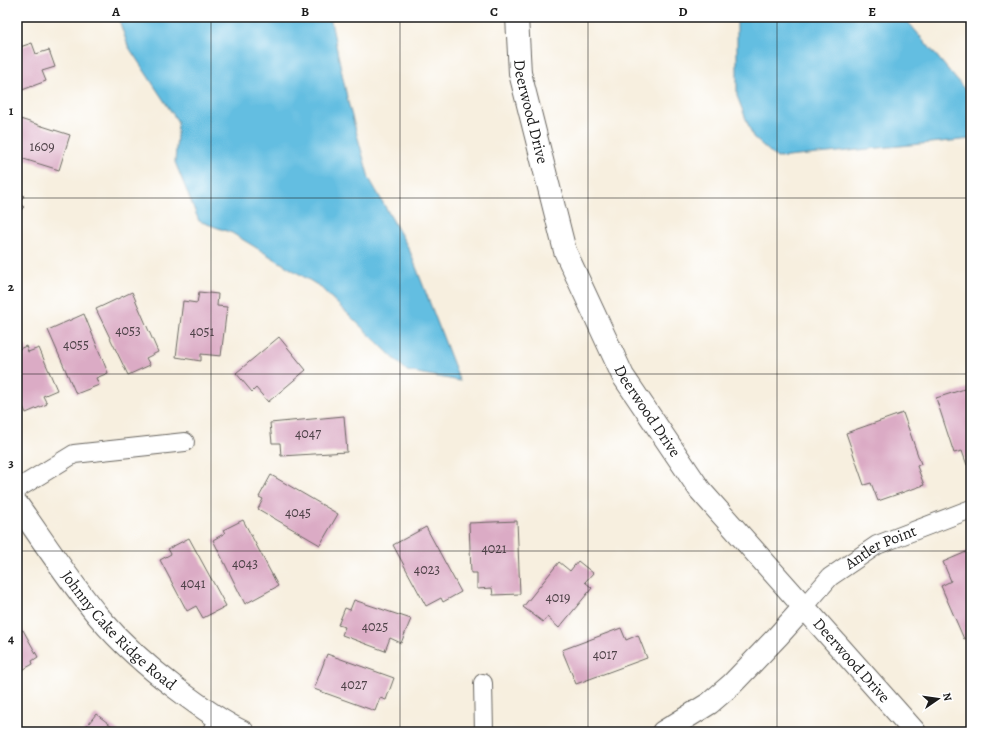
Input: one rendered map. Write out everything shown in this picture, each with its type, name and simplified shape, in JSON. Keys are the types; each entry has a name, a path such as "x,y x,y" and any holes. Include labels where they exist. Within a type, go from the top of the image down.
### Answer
{"street":[{"name":"Deerwood Drive","path":"517,17 520,73 565,251 623,376 700,490 915,732"},
{"path":"17,489 74,454 185,442"},
{"name":"Johnny Cake Ridge Road","path":"17,504 74,585 128,648 160,676 199,706 216,725 243,732"},
{"name":"Antler Point","path":"804,607 830,577 877,545 971,509"},
{"path":"663,732 710,703 732,684 804,607"},
{"path":"483,683 484,732"}],"water":[{"path":"118,17 330,17 348,102 369,178 409,249 460,381 407,371 319,286 232,233 199,221 175,162 178,122 128,46"},
{"path":"737,17 904,17 971,97 971,139 777,158 753,137 737,96"}],"building":[{"path":"32,43 36,54 49,50 55,67 42,71 46,81 17,92 17,48"},
{"path":"17,118 70,135 59,170 17,157"},
{"path":"17,190 24,196 18,203 24,207 17,214"},
{"path":"132,292 158,352 146,358 150,365 128,375 96,309"},
{"path":"199,292 218,294 217,306 227,307 221,356 201,354 201,361 176,357 183,301 197,303"},
{"path":"84,314 108,373 96,378 99,385 76,394 48,330"},
{"path":"279,337 306,370 268,402 256,388 252,392 236,373"},
{"path":"26,346 28,352 39,348 57,390 43,396 47,404 26,413 17,393 17,350"},
{"path":"971,387 971,464 967,465 962,451 954,453 936,398"},
{"path":"903,413 921,464 917,466 924,485 878,501 871,483 864,485 846,433"},
{"path":"344,416 347,452 281,456 280,443 272,443 270,423"},
{"path":"271,475 338,514 320,545 258,509 263,499 259,497"},
{"path":"243,520 278,586 245,604 213,540 225,533 223,530"},
{"path":"517,521 520,594 493,595 492,588 477,589 477,573 471,573 469,523"},
{"path":"426,527 461,592 443,602 441,598 426,606 393,545"},
{"path":"189,538 226,606 203,618 196,606 187,611 160,560 171,554 168,549"},
{"path":"971,550 971,636 964,639 941,586 951,581 943,562"},
{"path":"578,561 593,573 585,582 592,588 559,628 547,617 543,622 523,607 559,562 570,571"},
{"path":"354,600 411,619 401,643 390,638 385,651 342,635 345,627 338,625 345,608 350,610"},
{"path":"621,628 626,640 638,635 647,658 576,684 562,650"},
{"path":"23,630 38,657 32,661 33,664 17,673 17,634"},
{"path":"327,654 394,678 386,700 380,698 375,711 314,689"},
{"path":"96,714 120,732 82,732"}]}
